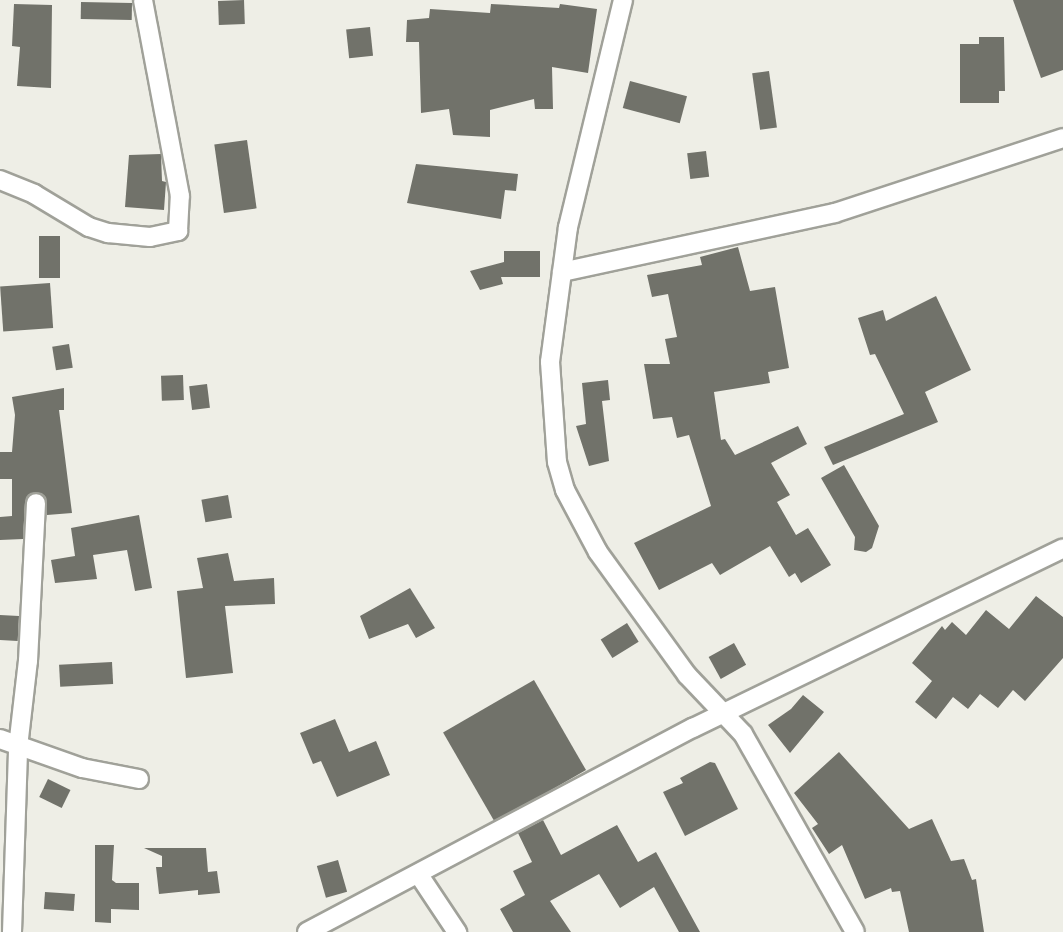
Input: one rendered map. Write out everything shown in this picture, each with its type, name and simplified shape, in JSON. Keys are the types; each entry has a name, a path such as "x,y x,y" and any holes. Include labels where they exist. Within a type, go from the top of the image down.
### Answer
{"street":[{"path":"0,180 34,194 89,227 108,233 150,237 178,231 180,196 143,0"},
{"path":"623,0 578,177 562,272 550,396 557,462 565,490 598,552 633,605 687,675 724,713 755,754 855,932"},
{"path":"562,272 835,213 1063,138"},
{"path":"12,932 18,747 28,661 36,503"},
{"path":"307,932 724,713 1063,548"},
{"path":"0,739 82,768 139,779"},
{"path":"419,875 457,932"}],"building":[{"path":"244,0 245,24 219,25 218,1"},
{"path":"1013,0 1063,0 1063,70 1041,78"},
{"path":"81,2 132,3 132,20 81,19"},
{"path":"14,4 52,5 51,88 17,86 20,47 12,46"},
{"path":"491,4 559,8 560,4 597,9 588,73 552,67 553,109 535,109 534,99 490,110 490,137 453,135 449,109 421,113 419,42 406,42 407,20 429,18 430,9 490,13"},
{"path":"370,27 373,56 349,58 346,30"},
{"path":"979,37 1004,37 1005,91 999,91 999,103 960,103 960,44 979,44"},
{"path":"769,71 777,127 760,130 752,73"},
{"path":"630,81 687,96 680,123 623,108"},
{"path":"247,140 257,208 224,213 214,145"},
{"path":"706,151 709,177 690,179 687,153"},
{"path":"161,154 162,181 166,182 164,210 125,207 129,155"},
{"path":"416,164 518,174 516,191 505,190 501,219 407,203"},
{"path":"39,236 60,236 60,278 39,278"},
{"path":"738,247 750,291 775,287 789,368 768,372 770,383 714,392 721,440 725,439 735,455 798,426 807,444 771,463 790,495 777,502 796,535 808,528 831,565 801,583 795,573 789,577 770,546 720,575 712,563 659,590 634,543 711,506 689,435 677,438 672,417 653,419 644,364 670,364 665,339 677,337 668,294 652,297 647,275 702,265 700,257"},
{"path":"504,251 540,251 540,277 501,277 503,284 480,290 470,271 504,262"},
{"path":"50,283 53,328 3,331 0,286"},
{"path":"936,296 971,370 925,392 938,422 833,465 824,447 904,414 875,354 870,355 858,318 883,310 886,321"},
{"path":"69,344 73,368 56,370 52,347"},
{"path":"183,375 184,400 162,401 161,376"},
{"path":"608,380 610,400 602,401 609,461 589,466 576,426 586,424 582,383"},
{"path":"207,384 210,408 192,410 189,386"},
{"path":"64,388 64,410 59,410 72,513 47,515 46,497 31,493 25,502 23,539 0,540 0,517 12,516 12,479 0,479 0,452 12,452 15,415 12,397"},
{"path":"844,465 879,526 872,548 866,552 854,550 855,537 821,478"},
{"path":"228,495 232,518 205,522 201,500"},
{"path":"139,515 152,588 135,591 127,550 93,555 97,579 55,583 51,560 75,556 71,528"},
{"path":"228,553 234,581 274,578 275,604 225,606 233,673 186,678 177,591 203,588 197,558"},
{"path":"410,588 435,628 416,638 408,624 369,639 360,616"},
{"path":"1036,596 1063,617 1063,658 1025,701 1013,690 998,708 980,694 968,709 953,697 936,719 915,702 932,681 912,663 942,626 945,630 952,622 966,635 986,610 1009,629"},
{"path":"0,615 19,616 18,641 0,640"},
{"path":"627,623 639,642 612,658 601,639"},
{"path":"734,643 746,665 721,679 709,657"},
{"path":"112,662 113,684 60,687 59,665"},
{"path":"534,680 586,770 495,823 443,733"},
{"path":"803,695 824,712 790,753 768,725 791,709"},
{"path":"335,719 349,752 376,741 390,775 337,797 321,761 313,764 300,733"},
{"path":"839,752 909,829 932,819 951,861 964,859 972,880 976,879 984,932 909,932 900,891 892,892 891,888 865,899 842,845 829,854 812,828 818,824 794,793"},
{"path":"710,762 715,763 738,809 685,836 663,792 683,783 680,778"},
{"path":"48,779 70,790 62,808 39,797"},
{"path":"543,820 561,855 617,825 638,862 656,852 700,932 679,932 654,887 620,908 599,874 550,901 571,932 513,932 500,909 525,895 513,871 532,862 518,833"},
{"path":"95,845 114,845 112,880 116,883 139,883 139,910 111,909 111,923 95,922"},
{"path":"144,848 206,848 208,872 217,871 220,893 198,895 198,890 159,894 156,867 162,867 162,856"},
{"path":"338,860 347,892 326,898 317,866"},
{"path":"45,892 75,894 74,911 44,909"}]}
